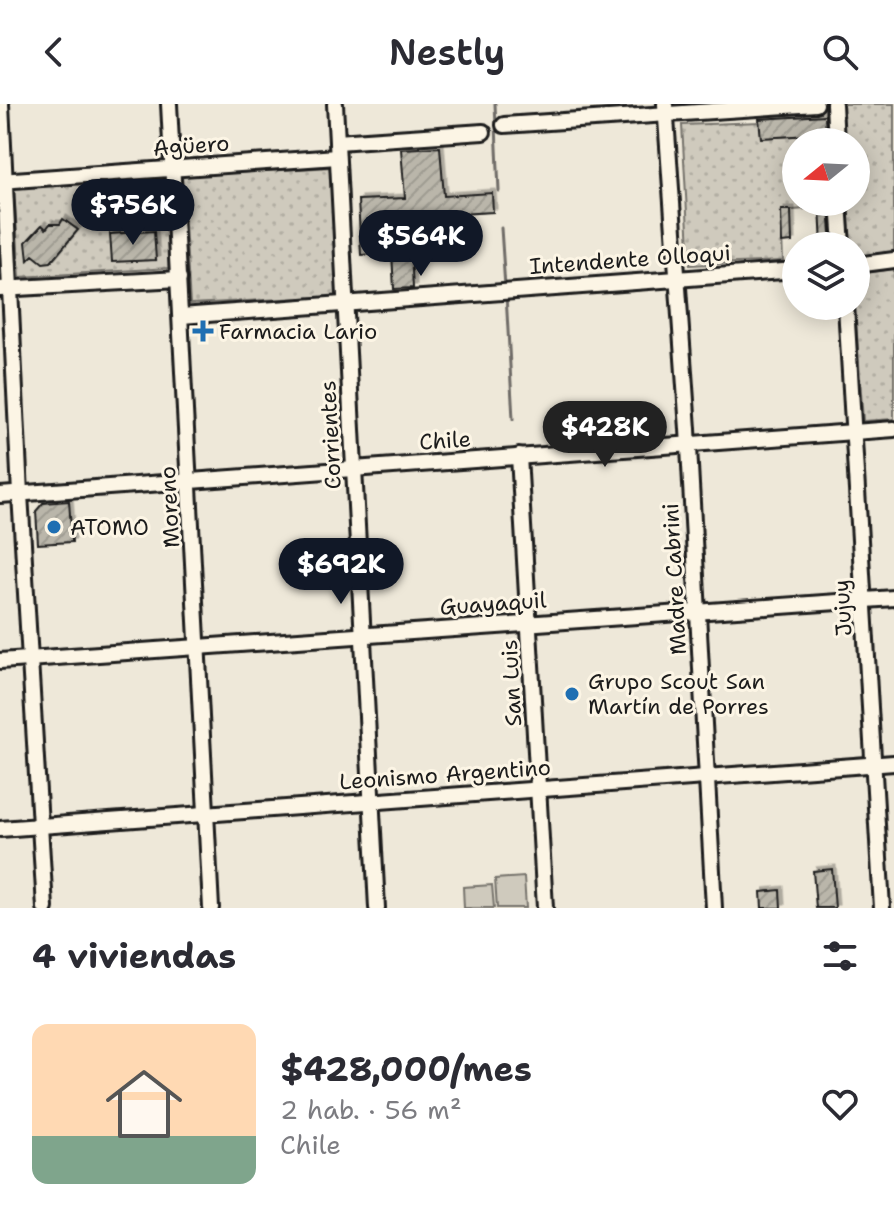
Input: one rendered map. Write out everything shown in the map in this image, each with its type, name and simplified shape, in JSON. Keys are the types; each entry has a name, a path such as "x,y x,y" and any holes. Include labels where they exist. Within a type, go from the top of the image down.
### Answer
{"street":[{"path":"1,104 5,289 45,908"},
{"name":"Moreno","path":"169,104 211,908"},
{"name":"Corrientes","path":"335,104 377,908"},
{"path":"504,125 665,110 816,104"},
{"path":"834,104 835,128"},
{"name":"Madre Cabrini","path":"665,110 688,445 714,908"},
{"name":"Agüero","path":"2,181 173,169 483,132"},
{"path":"870,263 894,260"},
{"name":"Intendente Olloqui","path":"181,316 782,271"},
{"path":"5,289 179,279"},
{"name":"Jujuy","path":"847,320 882,908"},
{"name":"Chile","path":"0,495 894,429"},
{"name":"San Luis","path":"519,456 545,908"},
{"name":"Guayaquil","path":"0,661 894,598"},
{"name":"Leonismo Argentino","path":"0,829 894,763"}],"shaded area":[{"path":"839,104 894,104 894,254 870,255 870,232 846,232 846,216 870,216 870,128 840,128"},
{"path":"760,122 761,138 782,137 782,261 690,265 682,125"},
{"path":"332,167 339,296 190,304 182,176"},
{"path":"164,179 169,268 20,277 14,188"},
{"path":"894,269 894,419 863,421 856,320 870,320 870,272"},
{"path":"524,877 526,908 497,908 495,879"},
{"path":"492,885 494,908 464,908 463,887"}],"building":[{"path":"825,115 826,128 782,128 782,137 761,138 759,119"},
{"path":"440,147 444,196 492,193 493,212 425,216 426,233 410,234 413,288 394,289 392,253 361,255 358,200 405,198 401,149"},
{"path":"781,210 782,216 791,216 792,232 782,232 782,243"},
{"path":"820,216 830,216 831,232 821,232"},
{"path":"63,219 78,230 51,262 43,263 33,255 28,260 26,242 42,225 46,229 50,224 60,224"},
{"path":"154,231 156,260 112,262 110,234"},
{"name":"ATOMO","path":"69,501 72,542 38,544 36,511 43,503"},
{"path":"832,869 835,908 816,908 813,871"},
{"path":"780,890 781,908 762,908 761,892"}],"waterway":[{"path":"495,104 499,191"},
{"path":"501,228 505,287"},
{"path":"506,295 513,419"}],"place":[{"name":"Farmacia Lario","path":"203,331"},
{"name":"ATOMO","path":"54,527"},
{"name":"Grupo Scout San Martín de Porres","path":"572,694"}]}
